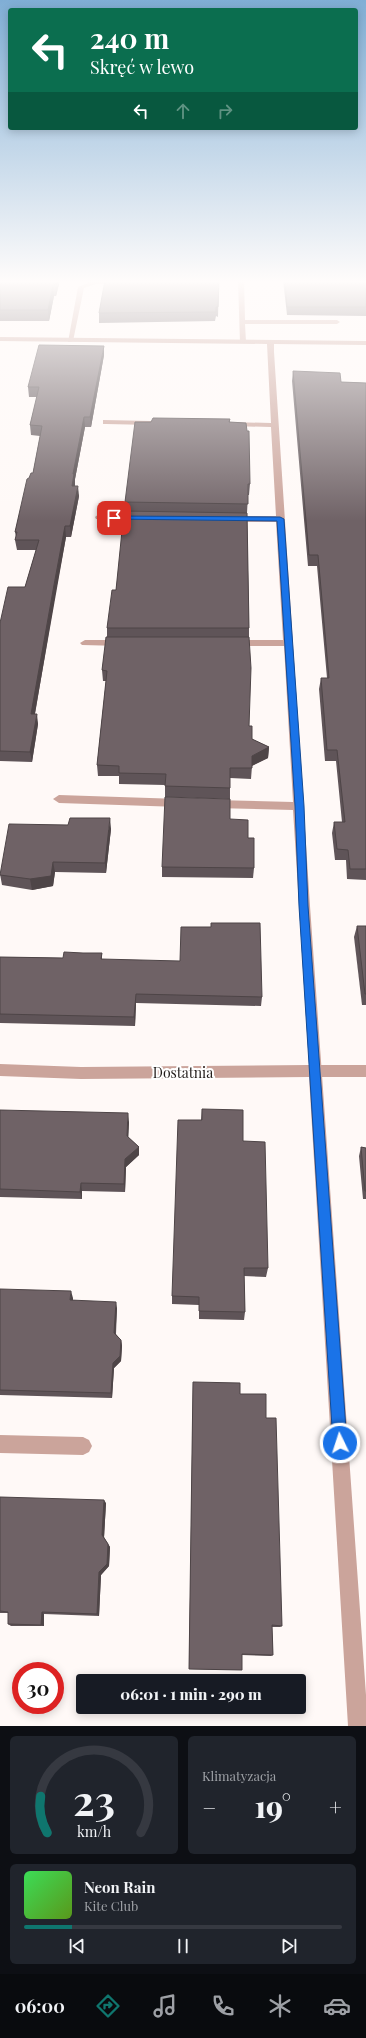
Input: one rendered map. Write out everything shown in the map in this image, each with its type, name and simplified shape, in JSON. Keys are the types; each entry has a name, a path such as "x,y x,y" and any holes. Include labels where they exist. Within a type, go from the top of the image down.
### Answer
{"street":[{"path":"271,361 304,906 358,1726"},
{"path":"106,422 160,423"},
{"path":"221,424 275,424"},
{"path":"99,517 146,518"},
{"path":"225,519 280,519"},
{"path":"85,643 132,643"},
{"path":"225,643 288,643"},
{"path":"59,799 191,803"},
{"path":"206,803 299,806"},
{"name":"Dostatnia","path":"0,1070 81,1073 366,1071"},
{"path":"0,1444 83,1446"}],"building":[{"path":"35,361 101,361 90,417 84,417 73,474 72,486 78,486 70,526 65,526 54,585 31,714 37,714 30,752 0,751 0,623 8,587 25,587 39,540 15,540 17,532 15,532 27,479 31,473 33,473 42,426 30,425 39,387 28,387"},
{"path":"293,371 340,373 341,382 366,383 366,869 350,869 348,850 337,849 334,822 345,822 337,750 327,750 321,678 329,678 318,555 309,555"},
{"path":"153,418 230,419 229,422 246,423 247,431 249,431 250,484 248,484 248,504 125,502 135,422 151,422"},
{"path":"124,511 247,513 249,628 107,628 112,590 116,590"},
{"path":"106,637 249,637 251,668 249,726 252,726 252,739 269,747 252,756 252,768 230,768 230,788 165,786 166,774 119,773 119,766 97,765 107,671 102,670"},
{"path":"165,797 230,799 230,819 248,820 248,838 254,838 254,868 162,867"},
{"path":"70,818 110,818 105,863 53,862 51,876 30,879 0,875 9,824 68,825"},
{"path":"211,923 260,923 262,997 136,994 134,1017 0,1014 0,957 63,958 64,952 102,953 101,959 180,961 181,927 211,927"},
{"path":"357,926 366,926 366,994 365,994"},
{"path":"202,1109 243,1110 243,1141 265,1142 268,1268 244,1268 245,1312 199,1311 199,1297 172,1296 178,1120 202,1120"},
{"path":"0,1110 128,1113 127,1136 139,1147 125,1159 124,1184 81,1183 80,1192 0,1189"},
{"path":"361,1147 366,1148 366,1191 365,1191"},
{"path":"0,1289 71,1291 70,1300 116,1302 114,1333 121,1340 120,1356 113,1363 111,1393 0,1390"},
{"path":"193,1382 240,1383 240,1394 266,1394 266,1418 276,1418 282,1626 272,1625 273,1655 242,1654 242,1670 189,1669"},
{"path":"0,1497 104,1500 102,1535 108,1544 107,1564 99,1572 97,1614 42,1612 41,1625 8,1624 8,1612 0,1611"}],"route":[{"path":"114,518 280,519 340,1443"}]}
